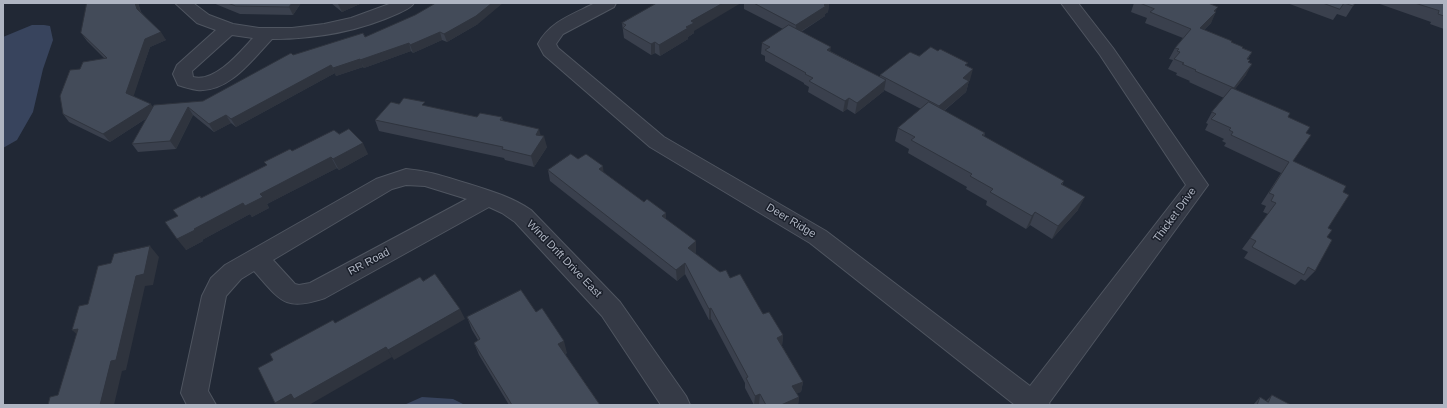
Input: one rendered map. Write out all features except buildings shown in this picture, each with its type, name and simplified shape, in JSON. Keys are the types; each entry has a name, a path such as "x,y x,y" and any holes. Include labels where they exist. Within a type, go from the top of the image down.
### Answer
{"street":[{"path":"183,3 189,10 202,19 228,29 267,34 298,33 346,25 389,11 406,3"},
{"name":"Deer Ridge","path":"608,3 557,30 550,36 548,41 548,49 657,142 818,237 1001,380 1035,404"},
{"name":"Thicket Drive","path":"1035,404 1197,185 1107,52 1069,3"},
{"path":"228,29 184,69 182,74 185,81 192,84 205,83 222,78 267,34"},
{"name":"Wind Drift Drive East","path":"202,405 194,393 214,296 220,285 233,272 384,184 394,180 416,177 426,178 504,204 527,220 612,309 676,405"},
{"name":"RR Road","path":"257,258 287,292 299,295 316,291 488,198"}],"water":[{"path":"32,25 50,26 53,40 43,69 33,112 17,140 3,148 3,37"},
{"path":"422,397 453,399 465,405 404,405"}]}
